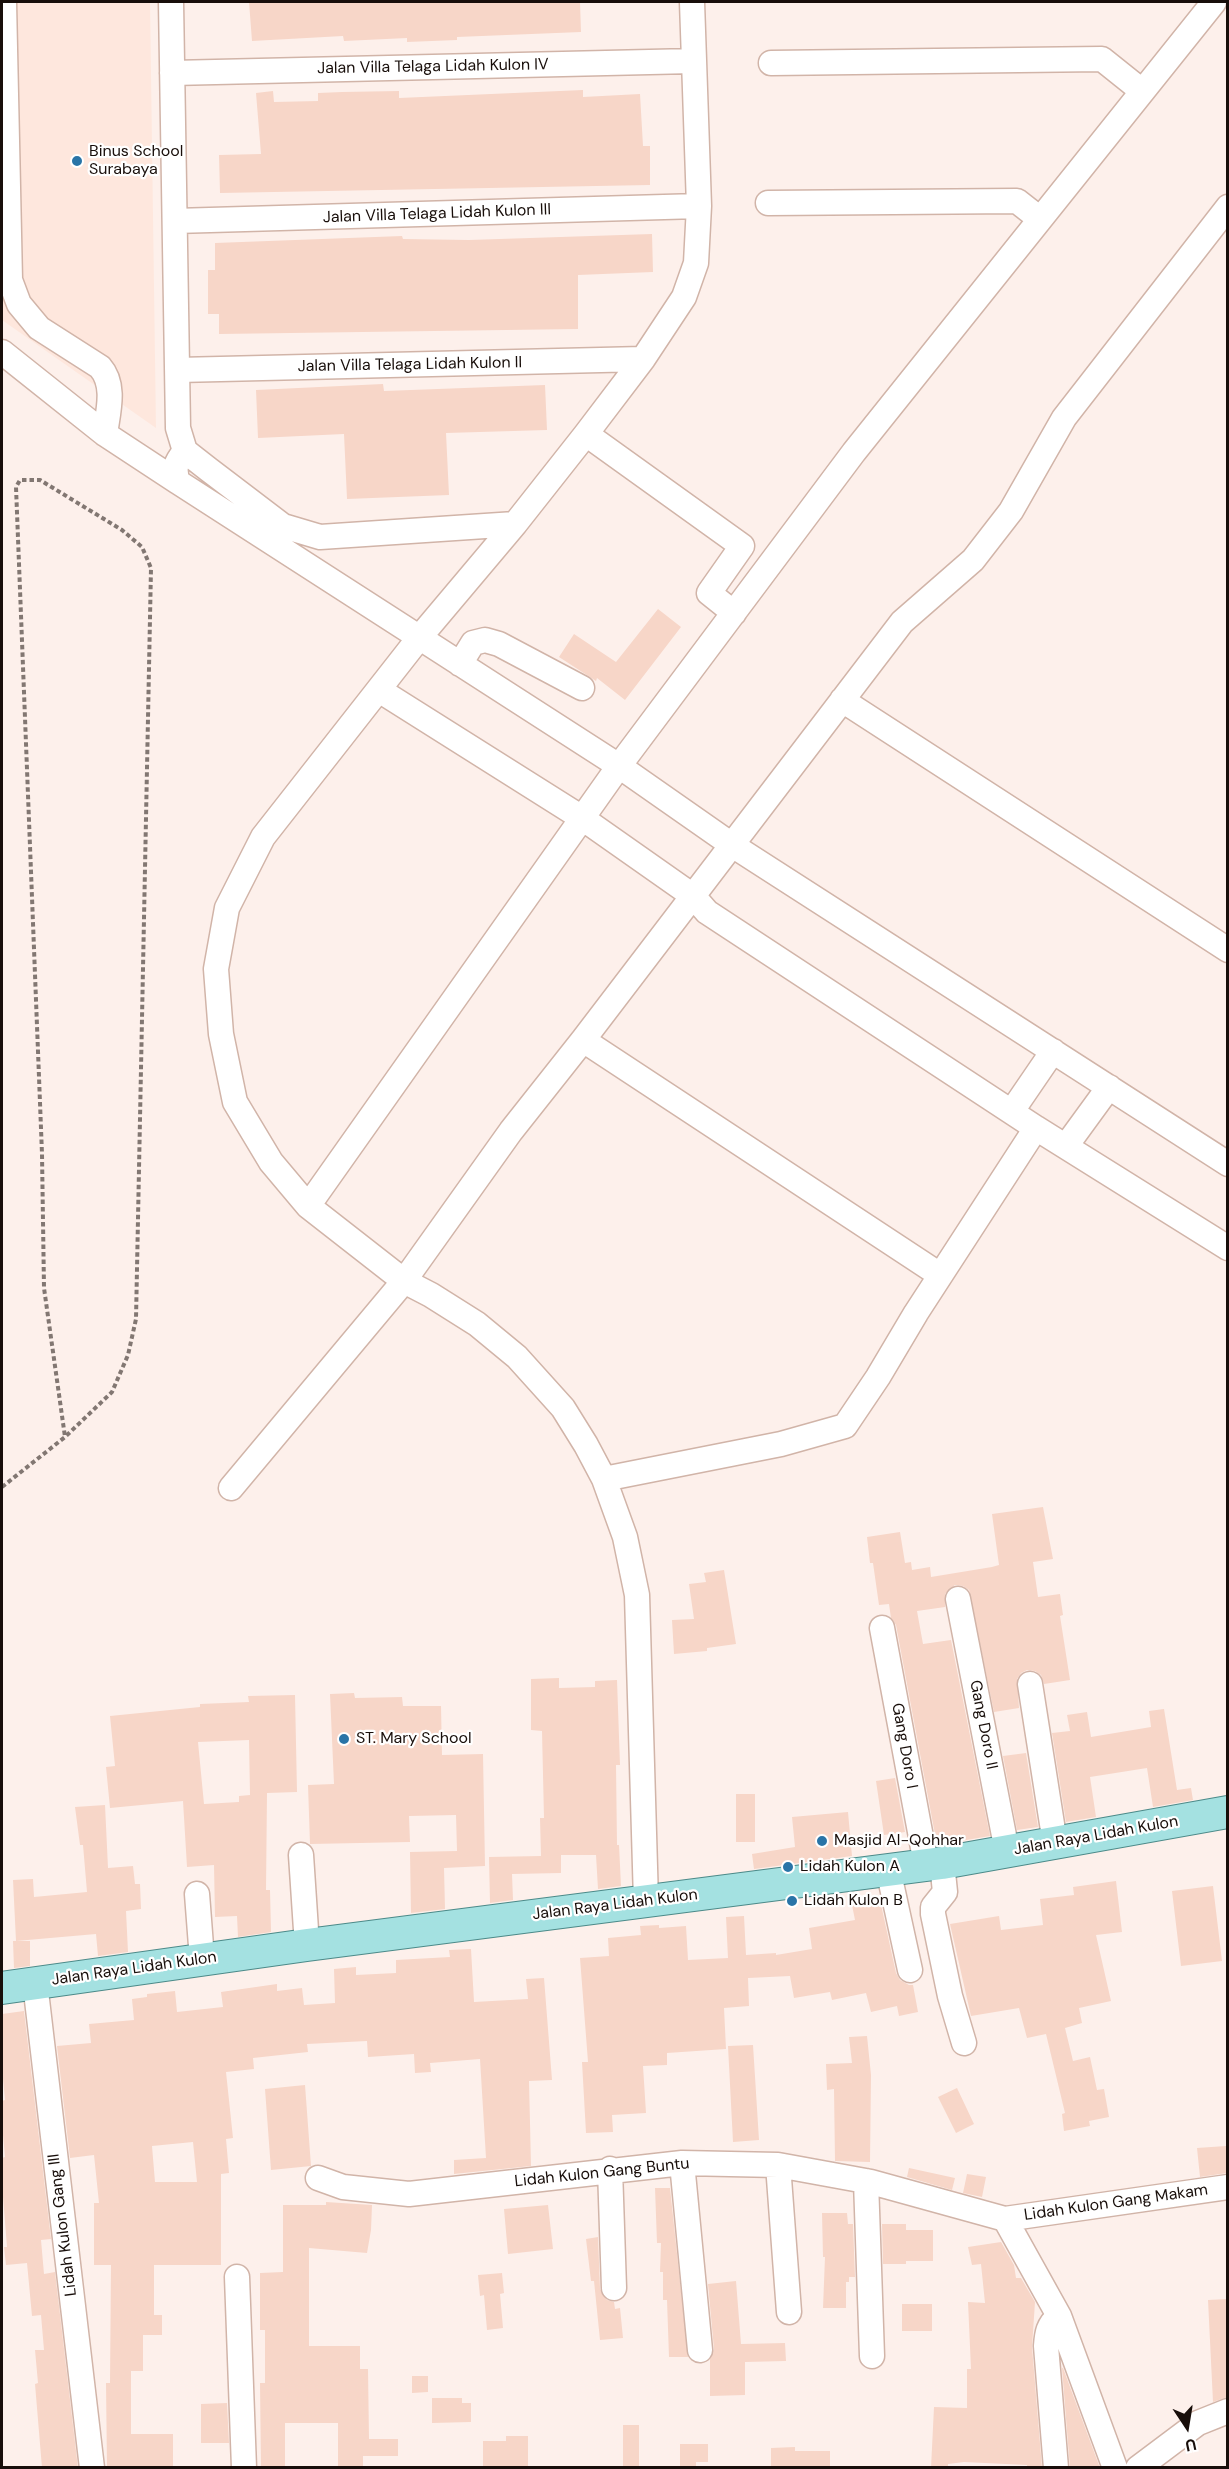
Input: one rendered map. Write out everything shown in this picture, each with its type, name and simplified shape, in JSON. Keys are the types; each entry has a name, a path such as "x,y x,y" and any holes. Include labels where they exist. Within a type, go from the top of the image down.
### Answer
{"main road":[{"name":"Jalan Raya Lidah Kulon","path":"2,1988 307,1945 934,1864 1227,1812"}],"street":[{"path":"4,2 10,280 19,304 39,328 106,373 110,400 105,434"},
{"path":"171,2 178,428 185,451 283,526 320,537 515,524"},
{"path":"646,1901 637,1594 625,1536 604,1479 563,1408 517,1357 477,1324 404,1281 308,1206 271,1162 235,1102 221,1034 216,969 227,908 263,837 419,638 515,524 586,434 643,359 684,297 696,263 699,206 692,2"},
{"path":"308,1206 619,766 854,452 1214,2"},
{"path":"771,63 1102,58 1142,91"},
{"name":"Jalan Villa Telaga Lidah Kulon IV","path":"172,72 693,61"},
{"path":"768,203 1017,201 1040,219"},
{"name":"Jalan Villa Telaga Lidah Kulon III","path":"175,221 699,206"},
{"path":"231,1488 404,1281 511,1131 902,622 973,560 1011,511 1064,418 1227,207"},
{"path":"2,352 105,434 619,766 732,845 1227,1164"},
{"name":"Jalan Villa Telaga Lidah Kulon II","path":"178,370 643,359"},
{"path":"586,434 770,565"},
{"path":"178,482 174,471 185,451"},
{"path":"734,613 709,593 741,546"},
{"path":"460,664 473,643 485,640 499,644 582,688"},
{"path":"379,690 582,819 693,896 707,912 1036,1128 1227,1248"},
{"path":"843,700 1227,950"},
{"path":"583,1040 940,1275"},
{"path":"1012,1111 1053,1051"},
{"path":"1066,1146 1109,1087"},
{"path":"604,1479 782,1444 845,1426 1036,1128"},
{"name":"Gang Doro II","path":"958,1599 1007,1851"},
{"name":"Gang Doro I","path":"882,1628 934,1864 945,1892 933,1907 933,1914 950,1996 964,2043"},
{"path":"1030,1684 1055,1843"},
{"path":"301,1855 307,1945"},
{"path":"888,1869 910,1970"},
{"path":"197,1894 202,1959"},
{"name":"Lidah Kulon Gang III","path":"35,1983 92,2468"},
{"path":"682,2163 700,2350"},
{"name":"Lidah Kulon Gang Buntu","path":"318,2178 343,2187 409,2194 610,2169 682,2163 777,2165 866,2181 1005,2219"},
{"path":"777,2165 789,2312"},
{"path":"610,2169 614,2288"},
{"path":"866,2181 872,2356"},
{"name":"Lidah Kulon Gang Makam","path":"1005,2219 1227,2187"},
{"path":"1005,2219 1059,2316 1115,2468"},
{"path":"237,2277 244,2468"},
{"path":"1056,2468 1046,2346 1051,2323 1059,2316"},
{"path":"1138,2468 1198,2423 1227,2411"}],"path":[{"path":"2,1486 65,1437 112,1392 128,1355 136,1319 151,568 142,547 122,530 40,480 28,478 20,480 15,486 42,1154 44,1288 65,1437"}],"shaded area":[{"name":"Binus School Surabaya","path":"2,2 150,2 156,428 2,320"}],"building":[{"path":"249,2 580,2 581,32 457,37 457,40 407,42 407,38 344,41 343,36 252,41"},
{"path":"583,90 583,97 640,94 643,146 650,146 650,185 220,193 219,155 261,154 256,93 273,91 274,102 318,101 318,93 342,92 399,91 399,98"},
{"path":"652,234 653,272 578,275 578,329 219,334 219,314 208,314 208,270 215,270 215,243 402,236 403,239 469,240"},
{"path":"383,384 384,391 545,385 547,430 446,433 449,495 347,499 344,434 258,438 256,390"},
{"path":"658,609 681,627 625,700 597,678 596,681 559,657 574,634 616,662"},
{"path":"1043,1507 1053,1559 1033,1562 1038,1597 1060,1594 1063,1615 1060,1616 1070,1680 1044,1684 1041,1675 1027,1670 1017,1679 1019,1708 994,1712 969,1590 955,1585 945,1594 945,1607 917,1611 923,1644 951,1640 990,1836 937,1845 896,1625 891,1618 889,1604 879,1605 867,1537 900,1532 905,1563 911,1562 912,1570 930,1567 931,1577 992,1567 999,1565 992,1514"},
{"path":"724,1570 736,1644 707,1648 707,1651 674,1654 672,1620 694,1619 689,1584 706,1582 704,1573"},
{"path":"559,1678 559,1688 595,1687 595,1681 617,1680 620,1765 616,1765 617,1845 619,1845 621,1886 598,1889 596,1855 561,1855 561,1873 512,1874 513,1900 490,1903 489,1857 541,1856 540,1818 544,1818 542,1731 531,1730 531,1679"},
{"path":"354,1693 355,1698 402,1697 403,1706 441,1706 442,1755 483,1754 485,1866 444,1868 445,1909 411,1913 410,1852 457,1851 456,1815 409,1816 410,1842 310,1844 308,1785 334,1784 330,1694"},
{"path":"295,1695 297,1792 267,1793 266,1890 270,1890 271,1932 238,1937 237,1916 215,1917 214,1865 187,1867 183,1801 110,1808 106,1767 115,1766 110,1716 200,1707 200,1704 249,1702 248,1696","holes":["249,1740 250,1795 239,1796 239,1802 204,1804 198,1742"]},
{"path":"1164,1709 1177,1790 1191,1788 1193,1800 1153,1807 1147,1768 1090,1777 1096,1817 1066,1822 1052,1733 1070,1731 1067,1715 1087,1712 1091,1737 1151,1727 1149,1711"},
{"path":"1026,1753 1038,1827 1017,1830 1003,1756"},
{"path":"895,1778 905,1832 884,1835 876,1781"},
{"path":"736,1794 755,1794 755,1842 736,1842"},
{"path":"105,1805 108,1868 133,1866 135,1884 140,1884 141,1909 126,1911 128,1952 98,1956 96,1934 16,1941 13,1880 33,1879 34,1897 87,1892 83,1845 80,1845 75,1807"},
{"name":"Masjid Al-Qohhar","path":"848,1812 852,1856 754,1869 752,1854 795,1847 792,1817"},
{"path":"1116,1881 1122,1932 1096,1935 1111,2001 1079,2008 1082,2023 1065,2028 1073,2061 1090,2057 1097,2090 1104,2089 1109,2117 1089,2121 1090,2126 1064,2131 1062,2114 1065,2113 1046,2034 1027,2038 1019,2008 971,2016 950,1924 999,1916 1001,1930 1043,1925 1040,1899 1074,1895 1073,1887"},
{"path":"1213,1886 1222,1961 1181,1966 1172,1891"},
{"path":"880,1900 896,1973 900,1980 913,1985 918,2012 899,2016 897,2006 871,2012 866,1993 832,2000 830,1992 794,1998 790,1976 748,1978 749,2006 724,2008 726,2049 667,2053 667,2065 643,2066 646,2113 612,2115 613,2132 586,2133 582,2062 588,2062 580,1958 609,1956 608,1938 641,1935 640,1926 659,1925 659,1928 686,1926 688,1960 728,1958 726,1917 744,1916 746,1955 776,1953 776,1955 812,1949 809,1928 855,1920 852,1905"},
{"path":"13,1941 30,1941 30,1966 14,1968"},
{"path":"471,1949 474,2002 528,1999 526,1979 544,1978 552,2080 529,2081 531,2166 454,2174 454,2160 486,2158 480,2059 430,2063 431,2072 415,2073 414,2054 368,2057 367,2041 307,2044 308,2052 253,2058 254,2069 226,2072 233,2138 226,2139 229,2173 221,2174 221,2265 154,2265 154,2315 162,2315 162,2335 143,2335 143,2371 131,2371 131,2434 173,2434 173,2468 107,2468 106,2383 110,2383 111,2265 94,2265 94,2203 99,2203 94,2155 70,2158 57,2046 91,2043 89,2024 134,2020 132,1999 147,1997 147,1994 175,1991 177,2012 223,2007 221,1992 277,1984 277,1991 302,1988 304,2005 335,2003 334,1969 356,1967 356,1975 396,1973 396,1960 450,1957 449,1950","holes":["193,2142 197,2182 155,2182 152,2146"]},
{"path":"24,2011 51,2239 41,2240 44,2274 55,2272 78,2468 42,2468 35,2384 38,2383 35,2350 44,2350 41,2315 32,2316 27,2263 6,2265 4,2247 7,2247 2,2184 2,2158 5,2157 2,2101 5,2100 2,2068 2,2014"},
{"path":"867,2036 871,2075 870,2162 835,2161 834,2089 827,2090 826,2064 852,2063 849,2037"},
{"path":"753,2045 759,2140 733,2142 728,2046"},
{"path":"305,2085 311,2166 271,2170 265,2089"},
{"path":"957,2088 974,2124 956,2133 938,2097"},
{"path":"1226,2146 1227,2173 1200,2177 1197,2148"},
{"path":"909,2168 955,2178 952,2190 907,2177"},
{"path":"967,2174 986,2177 982,2197 963,2193"},
{"path":"655,2188 670,2188 688,2357 669,2357 667,2300 663,2300 663,2272 660,2272 661,2243 657,2243"},
{"path":"326,2202 372,2205 371,2230 367,2253 309,2248 309,2346 360,2346 360,2369 368,2369 369,2439 398,2439 398,2456 363,2456 363,2468 338,2468 338,2423 285,2423 285,2468 261,2468 260,2383 265,2383 265,2330 260,2330 260,2273 283,2272 283,2205 326,2205"},
{"path":"548,2205 553,2249 508,2254 504,2209"},
{"path":"822,2213 847,2213 848,2224 853,2224 855,2277 849,2277 849,2282 846,2282 846,2308 823,2308 825,2257 823,2257"},
{"path":"882,2224 906,2224 906,2230 933,2230 933,2261 883,2264"},
{"path":"598,2237 600,2289 607,2300 614,2302 615,2309 620,2308 623,2338 600,2340 594,2281 591,2281 586,2239"},
{"path":"1001,2242 1014,2265 1016,2278 1021,2278 1035,2302 1032,2347 1042,2468 1027,2468 1027,2465 964,2462 948,2464 948,2468 931,2468 934,2407 967,2408 967,2369 971,2369 968,2302 985,2303 981,2264 972,2265 968,2247"},
{"path":"502,2273 504,2293 500,2294 503,2328 487,2330 484,2295 480,2296 478,2275"},
{"path":"736,2281 741,2344 785,2343 786,2361 745,2362 745,2395 710,2396 710,2359 714,2349 708,2284"},
{"path":"1227,2299 1227,2397 1213,2402 1208,2300"},
{"path":"902,2304 932,2304 932,2331 902,2331"},
{"path":"1063,2368 1100,2468 1070,2468"},
{"path":"412,2376 428,2376 428,2392 412,2393"},
{"path":"432,2398 462,2398 462,2403 471,2403 471,2422 432,2423"},
{"path":"227,2403 229,2443 201,2443 201,2404"},
{"path":"623,2425 639,2425 639,2468 623,2468"},
{"path":"506,2436 528,2436 528,2468 483,2468 483,2441 506,2441"},
{"path":"680,2444 708,2444 708,2462 696,2462 696,2468 680,2468"},
{"path":"795,2447 795,2451 830,2451 830,2468 771,2468 771,2448"}],"place":[{"name":"Binus School Surabaya","path":"77,161"},
{"name":"ST. Mary School","path":"344,1739"},
{"name":"Masjid Al-Qohhar","path":"822,1841"},
{"name":"Lidah Kulon A","path":"788,1867"},
{"name":"Lidah Kulon B","path":"792,1901"}]}
